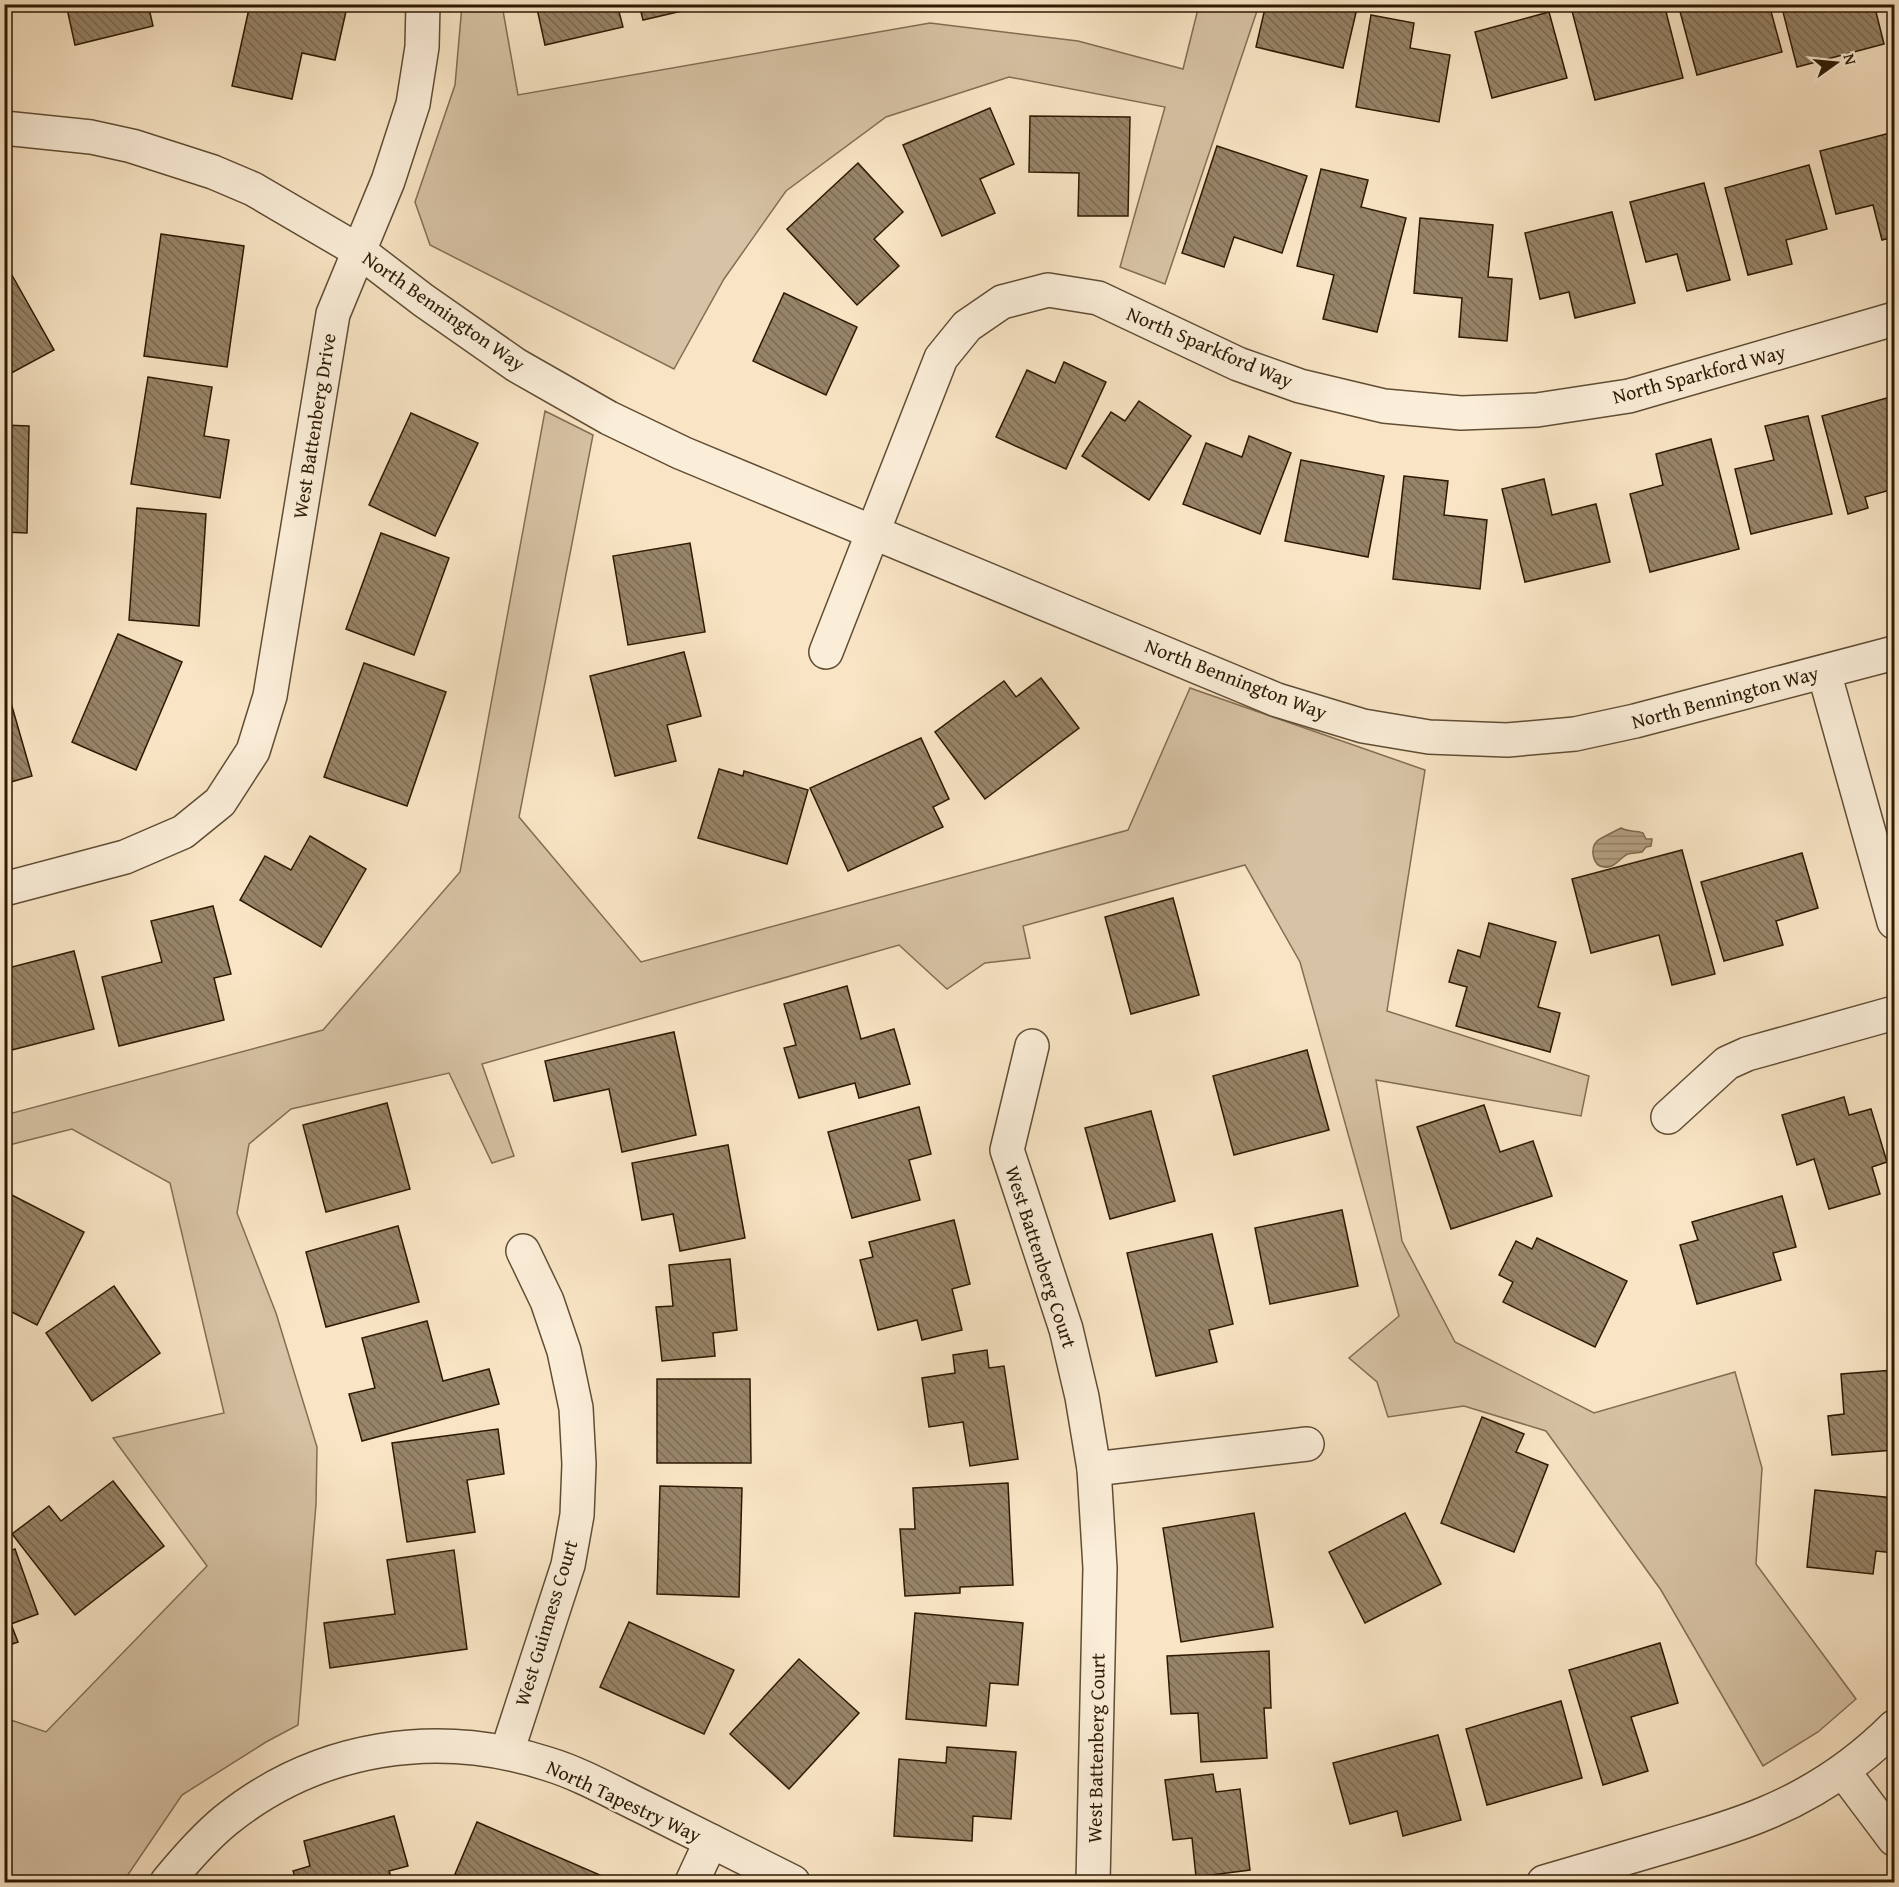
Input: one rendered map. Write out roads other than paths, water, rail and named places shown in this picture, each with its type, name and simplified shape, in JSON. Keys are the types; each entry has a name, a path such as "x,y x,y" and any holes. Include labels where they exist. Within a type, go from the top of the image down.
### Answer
{"street":[{"name":"West Battenberg Drive","path":"4,889 125,857 183,832 220,802 253,751 270,696 333,314 388,182 413,104 422,47 423,4"},
{"name":"North Bennington Way","path":"4,128 91,137 132,146 213,172 253,189 359,251 423,300 516,365 609,418 682,453 1277,700 1363,726 1429,737 1507,740 1575,734 1635,721 1894,653"},
{"name":"North Sparkford Way","path":"874,532 941,358 967,326 1002,302 1048,290 1098,298 1238,364 1300,386 1384,406 1461,413 1537,410 1629,396 1894,319"},
{"path":"826,652 874,532"},
{"path":"1824,672 1894,922"},
{"path":"1668,1117 1727,1063 1747,1054 1894,1013"},
{"name":"West Battenberg Court","path":"1032,1046 1007,1150 1066,1329 1083,1397 1094,1469 1100,1568 1093,1882"},
{"name":"West Guinness Court","path":"507,1752 568,1565 577,1515 579,1464 576,1408 564,1351 547,1300 523,1251"},
{"path":"1094,1469 1307,1444"},
{"path":"1544,1882 1728,1828 1768,1813 1843,1771 1894,1727"},
{"name":"North Tapestry Way","path":"166,1882 194,1849 226,1820 261,1796 309,1771 339,1760 380,1750 422,1745 465,1746 507,1752 550,1764 793,1882"},
{"path":"1843,1771 1894,1839"},
{"path":"692,1882 711,1841"}]}
